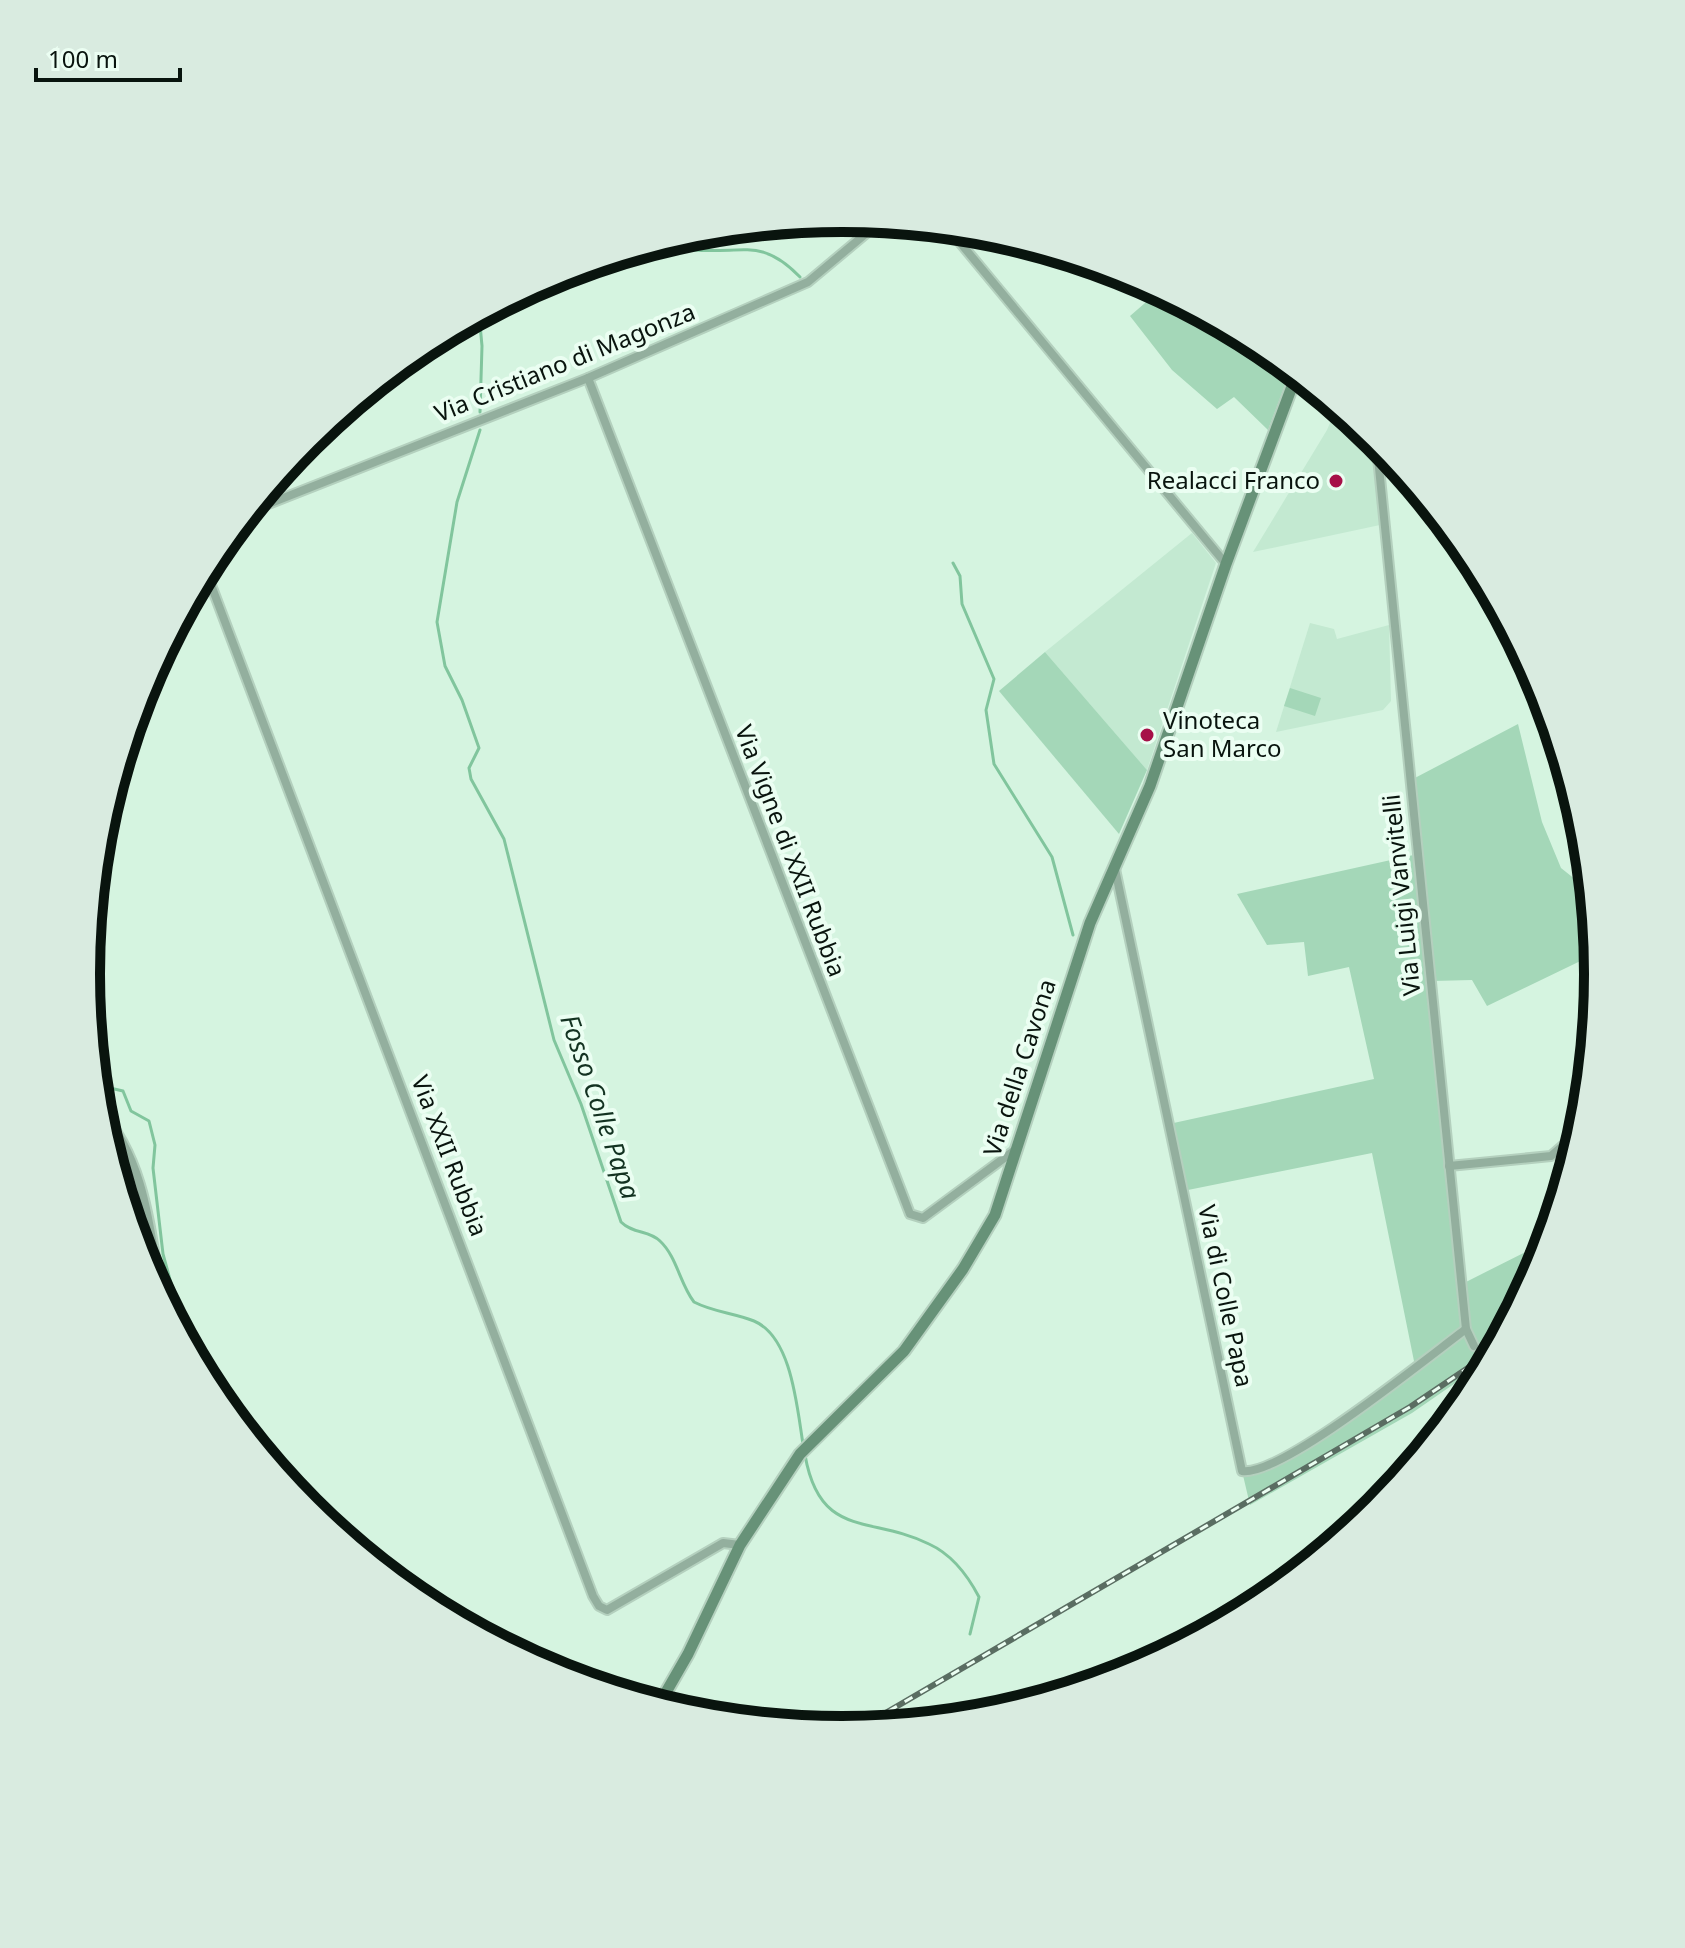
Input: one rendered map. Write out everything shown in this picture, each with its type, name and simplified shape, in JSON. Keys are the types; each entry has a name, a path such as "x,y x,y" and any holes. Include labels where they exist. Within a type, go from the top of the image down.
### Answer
{"main road":[{"name":"Via della Cavona","path":"665,1694 688,1654 740,1545 804,1449 904,1351 963,1269 995,1215 1090,923 1150,786 1226,564 1293,384"}],"street":[{"name":"Via Cristiano di Magonza","path":"267,504 588,378 808,282 867,233"},
{"path":"959,241 1226,564"},
{"name":"Via Vigne di XXII Rubbia","path":"588,378 910,1214 923,1218 1019,1147"},
{"name":"Via Luigi Vanvitelli","path":"1378,460 1466,1329 1474,1346"},
{"name":"Via XXII Rubbia","path":"211,584 593,1596 599,1606 607,1610 723,1543 740,1545"},
{"name":"Via di Colle Papa","path":"1115,867 1242,1471 1253,1471 1293,1455 1466,1329"},
{"path":"116,1129 131,1156 153,1248"},
{"path":"1449,1166 1551,1156 1565,1144"}],"shaded area":[{"path":"1150,299 1214,331 1287,379 1268,430 1234,397 1217,409 1172,370 1130,316"},
{"name":"Realacci Franco","path":"1333,417 1374,455 1380,525 1253,552"},
{"path":"1192,533 1216,563 1147,770 1045,652"},
{"path":"1310,623 1334,629 1337,639 1389,625 1391,701 1383,710 1276,732"},
{"path":"1045,652 1147,770 1119,834 999,691"},
{"path":"1290,688 1321,698 1315,716 1284,706"},
{"path":"1518,724 1542,822 1561,868 1579,883 1584,959 1487,1006 1472,980 1432,981 1462,1284 1532,1249 1508,1302 1468,1374 1412,1413 1250,1505 1242,1471 1293,1454 1415,1366 1372,1153 1183,1191 1169,1124 1374,1079 1349,967 1308,976 1304,942 1267,945 1237,894 1418,854 1411,780"},
{"path":"1565,1146 1558,1171 1556,1154"}],"waterway":[{"path":"691,248 763,252 774,256 800,277"},
{"name":"Fosso Colle Papa","path":"480,326 480,412"},
{"name":"Fosso Colle Papa","path":"480,430 457,502 437,622 445,666 462,700 479,748 469,768 471,779 504,839 554,1040 581,1104 621,1222 651,1235 666,1247 694,1302 754,1321 767,1329 785,1357 795,1393 803,1444"},
{"path":"953,563 960,576 962,604 994,679 986,710 994,764 1052,857 1073,935"},
{"path":"109,1088 123,1091 131,1111 149,1121 155,1145 153,1168 163,1254 175,1297"},
{"name":"Fosso Colle Papa","path":"805,1455 812,1482 823,1501 836,1513 929,1544 958,1566 979,1597 970,1634"}],"tunnel":[{"path":"1474,1346 1480,1354"}],"railway":[{"path":"882,1715 1410,1407 1475,1363"}],"place":[{"name":"Realacci Franco","path":"1336,481"},
{"name":"Vinoteca San Marco","path":"1147,735"}]}
